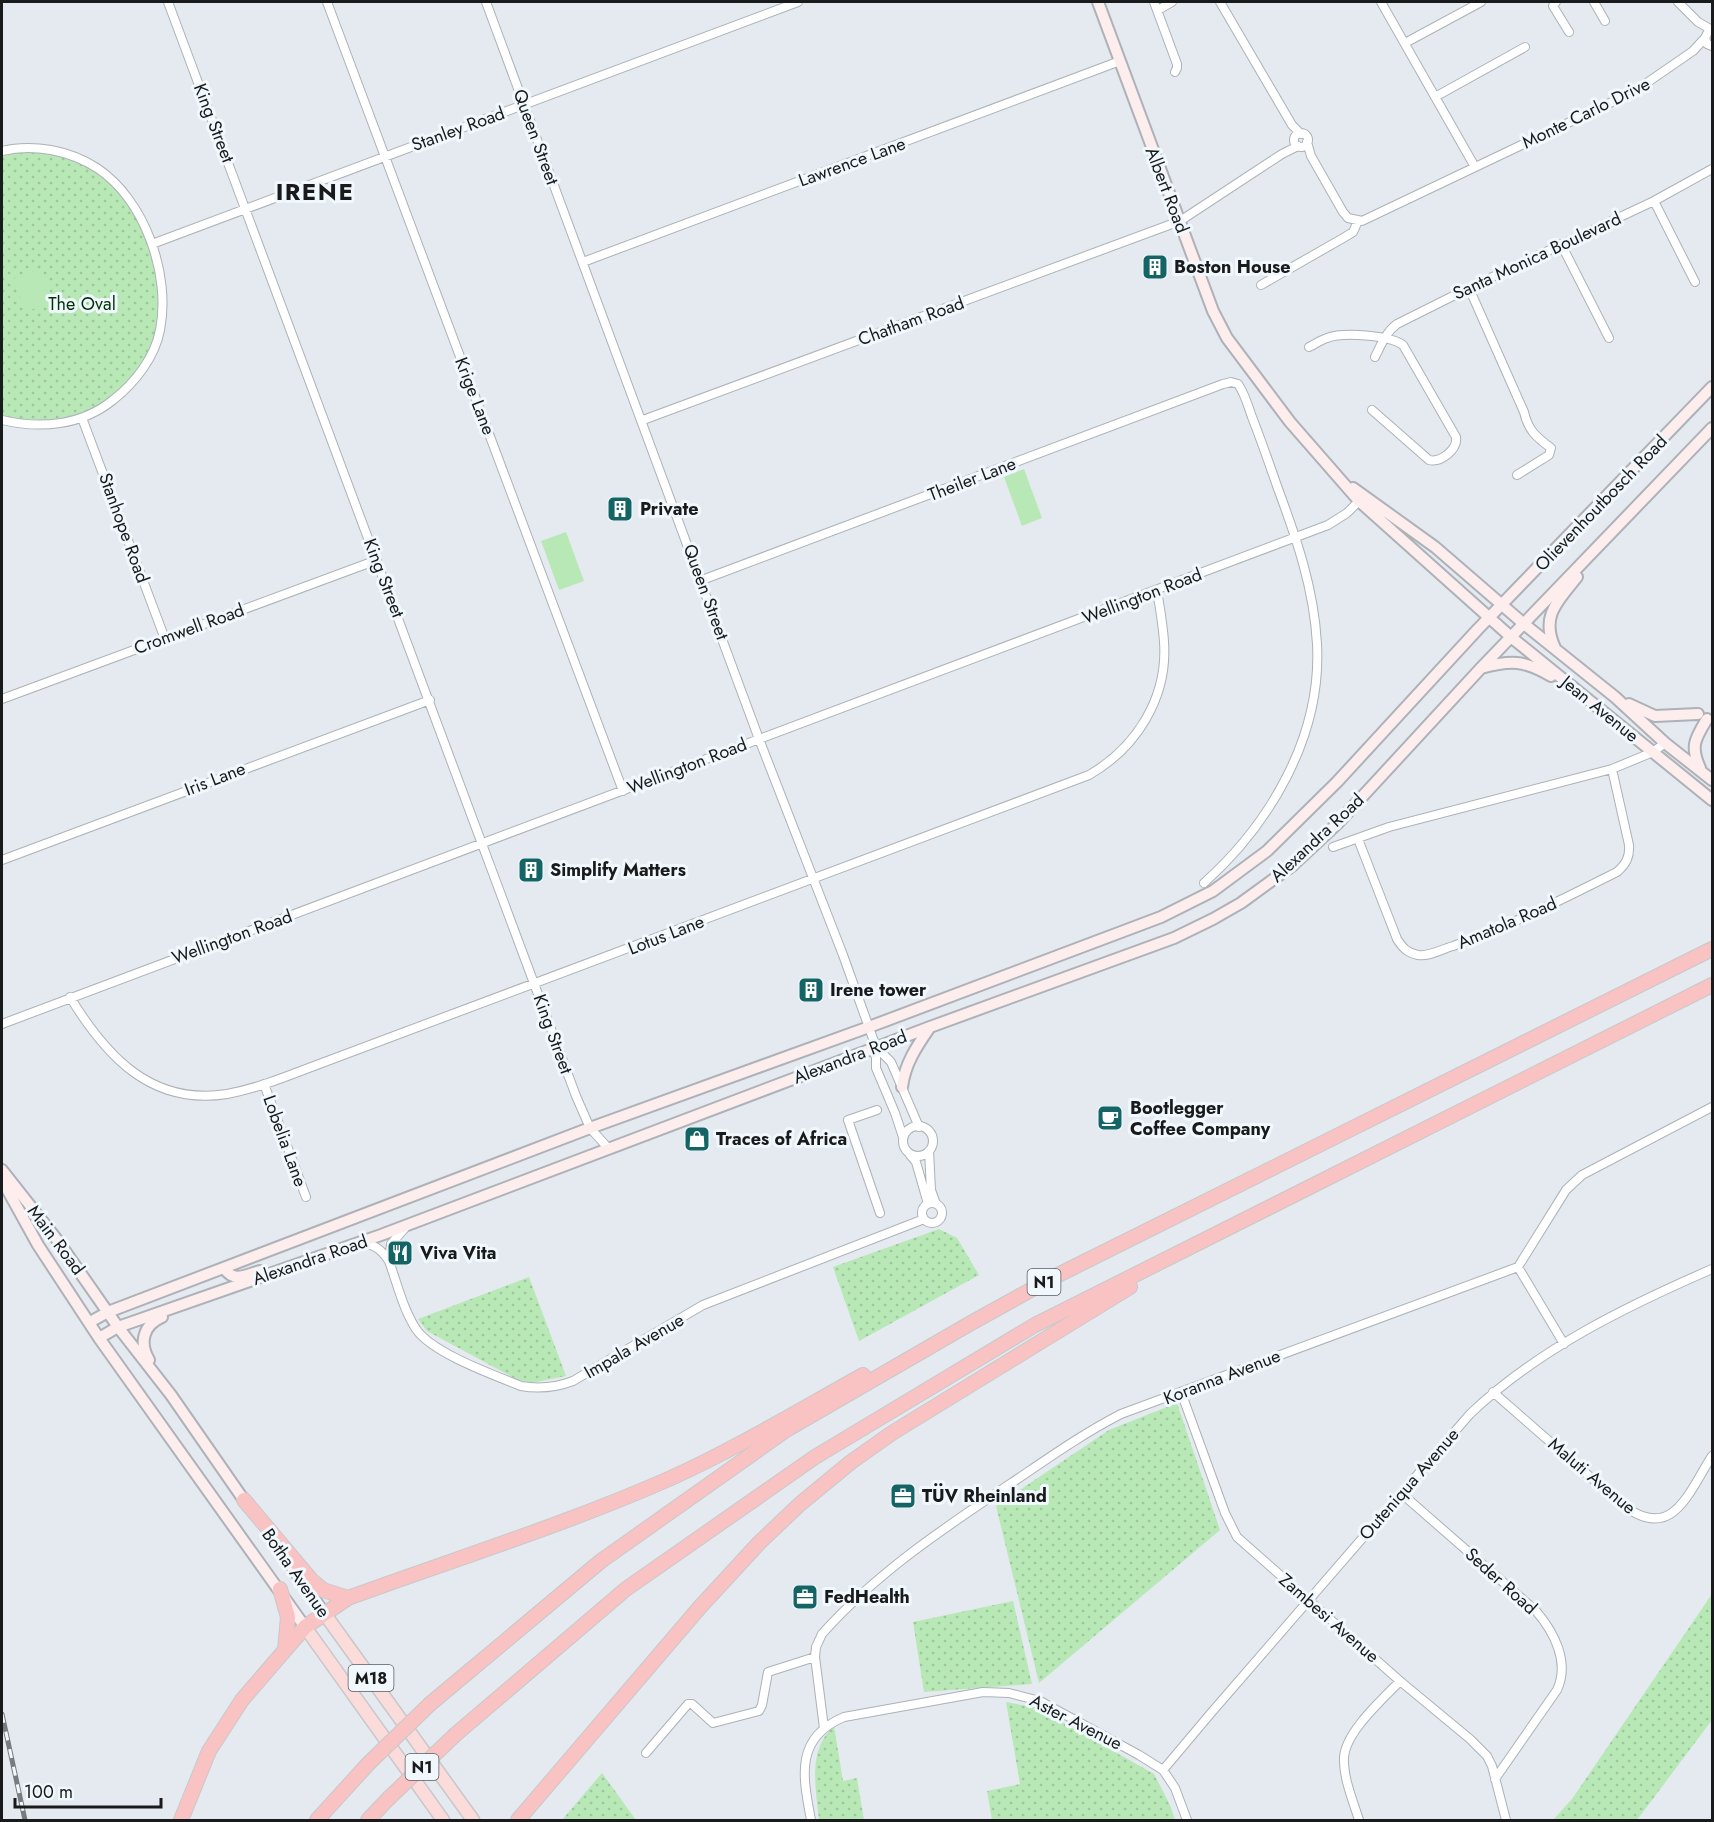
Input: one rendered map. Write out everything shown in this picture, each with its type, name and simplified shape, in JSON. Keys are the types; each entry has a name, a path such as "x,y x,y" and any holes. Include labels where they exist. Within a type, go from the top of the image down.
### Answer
{"highway":[{"name":"N1","path":"317,1821 368,1764 430,1704 601,1561 786,1430 1056,1276 1713,949"},
{"name":"N1","path":"368,1821 456,1734 626,1589 815,1457 1035,1325 1713,985"},
{"path":"518,1821 700,1606 759,1543 800,1504 851,1462 909,1422 1211,1237"},
{"path":"181,1821 209,1750 242,1700 305,1627 324,1613 348,1598 590,1511 672,1478 918,1344 971,1323"},
{"path":"244,1500 312,1581 323,1590 348,1598"},
{"path":"280,1589 288,1617 285,1650"}],"main road":[{"name":"Albert Road","path":"1098,2 1213,311 1227,338 1315,453 1488,618"},
{"name":"Olievenhoutbosch Road","path":"1488,618 1713,387"},
{"name":"Olievenhoutbosch Road","path":"1511,637 1713,428"},
{"name":"Albert Road","path":"1362,498 1435,547 1503,604"},
{"path":"1556,650 1549,627 1553,610 1621,524"},
{"name":"Jean Avenue","path":"1503,604 1524,624 1615,697 1665,743 1713,780"},
{"name":"Jean Avenue","path":"1488,618 1713,800"},
{"name":"Alexandra Road","path":"90,1322 108,1312 590,1128 869,1027 1161,917 1213,891 1267,850 1303,817 1488,618"},
{"name":"Alexandra Road","path":"99,1338 118,1327 411,1224 876,1047 1174,938 1213,919 1241,903 1293,866 1337,824 1511,637"},
{"path":"1481,668 1512,662 1527,664 1587,699"},
{"path":"1615,697 1648,715 1703,716 1694,745 1695,757 1700,770"},
{"path":"902,1087 904,1071 914,1050 930,1027"},
{"name":"Main Road","path":"2,1170 58,1241 108,1312"},
{"name":"Main Road","path":"2,1180 39,1245 90,1322"},
{"path":"224,1268 229,1275 234,1277 264,1270 278,1271"},
{"path":"171,1395 145,1352 144,1335 153,1321 209,1295"},
{"name":"M18","path":"108,1312 118,1327"},
{"name":"M18","path":"90,1322 99,1338"},
{"name":"Botha Avenue","path":"118,1327 171,1395 473,1821"},
{"name":"Botha Avenue","path":"99,1338 280,1589 443,1821"}],"street":[{"name":"King Street","path":"168,2 534,984 590,1128 609,1149"},
{"name":"Krige Lane","path":"327,2 623,791"},
{"name":"Queen Street","path":"486,2 759,739 876,1047"},
{"name":"Stanley Road","path":"152,244 798,2"},
{"path":"1154,2 1177,64 1178,68 1175,72"},
{"path":"1158,10 1172,2"},
{"path":"1220,2 1292,125 1299,141 1311,156 1343,212 1348,218 1358,221 1353,232 1261,285"},
{"path":"1381,2 1475,167"},
{"path":"1405,43 1481,2"},
{"path":"1556,2 1553,6 1569,32"},
{"path":"1594,2 1605,21"},
{"path":"1678,2 1698,22 1713,30"},
{"path":"1698,22 1709,43"},
{"name":"Monte Carlo Drive","path":"1358,221 1368,219 1635,91 1693,51 1709,43 1708,32 1713,30"},
{"path":"1435,97 1525,47"},
{"name":"Lawrence Lane","path":"583,262 1120,61"},
{"name":"Chatham Road","path":"642,420 1180,221 1299,141"},
{"path":"2,151 40,148 68,154 96,167 128,198 152,244 160,272 163,300 160,329 153,350 138,376 126,390 102,408 82,418 39,426 2,420"},
{"name":"Santa Monica Boulevard","path":"1375,357 1384,338 1397,324 1654,201 1713,169"},
{"path":"1654,201 1695,282"},
{"path":"1561,244 1609,338"},
{"path":"1469,288 1524,412 1526,425 1534,436 1551,448 1549,455 1517,475"},
{"path":"1309,347 1328,338 1346,335 1384,338 1403,345 1456,437 1456,444 1437,461 1429,460 1372,410"},
{"name":"Theiler Lane","path":"702,580 1222,384 1236,382 1240,387 1297,537"},
{"name":"Stanhope Road","path":"82,418 165,639"},
{"name":"Wellington Road","path":"2,1023 1297,537 1334,522 1362,498"},
{"path":"1204,883 1246,841 1266,813 1280,791 1307,724 1314,689 1318,646 1313,604 1297,537"},
{"name":"Cromwell Road","path":"2,699 377,560"},
{"name":"Lotus Lane","path":"70,997 101,1043 138,1076 182,1094 199,1095 227,1094 264,1084 534,984 1089,776 1113,760 1144,723 1161,684 1164,644 1156,591"},
{"name":"Iris Lane","path":"2,860 430,700"},
{"name":"Alexandra Road","path":"1333,847 1389,828 1612,769 1653,752 1665,743"},
{"name":"Amatola Road","path":"1358,839 1402,948 1409,952 1426,955 1476,938 1525,917 1617,872 1629,855 1629,845 1612,769"},
{"path":"876,1047 891,1062 919,1127"},
{"path":"876,1047 876,1068 895,1113 903,1137 903,1145 916,1162 932,1204 942,1211 940,1219 934,1223 924,1219 922,1210 932,1204"},
{"name":"Lobelia Lane","path":"264,1084 306,1197"},
{"path":"1564,1344 1518,1268 1566,1190 1581,1175 1713,1107"},
{"path":"877,1110 848,1120 880,1213"},
{"path":"903,1137 908,1130 919,1127 925,1128 932,1136 933,1141 929,1151 932,1204"},
{"path":"909,1154 922,1156 929,1151"},
{"name":"Impala Avenue","path":"389,1261 411,1319 427,1340 464,1362 531,1388 573,1381 703,1305 924,1219"},
{"path":"389,1261 391,1244 411,1224"},
{"path":"361,1242 376,1245 389,1261"},
{"name":"Koranna Avenue","path":"824,1728 815,1657 818,1641 826,1629 902,1559 934,1535 1103,1423 1121,1414 1518,1268"},
{"name":"Outeniqua Avenue","path":"1163,1770 1401,1493 1470,1414 1493,1392 1564,1344 1624,1308 1713,1269"},
{"name":"Zambesi Avenue","path":"1181,1392 1225,1512 1237,1537 1400,1681 1476,1744 1487,1756 1496,1779 1506,1821"},
{"name":"Maluti Avenue","path":"1493,1392 1620,1503 1643,1518 1662,1518 1678,1508 1713,1456"},
{"name":"Seder Road","path":"1401,1493 1536,1611 1548,1626 1557,1644 1562,1665 1561,1683 1496,1779"},
{"path":"646,1753 688,1704 692,1704 713,1723 756,1712 762,1705 768,1672 815,1657"},
{"path":"1359,1821 1344,1766 1346,1747 1354,1732 1400,1681"},
{"name":"Aster Avenue","path":"824,1728 844,1717 863,1713 972,1693 991,1691 1010,1693 1040,1701 1163,1770 1175,1788 1187,1821"},
{"path":"811,1821 804,1763 811,1744 824,1728"}],"green space":[{"name":"The Oval","path":"41,146 100,167 128,198 158,265 160,333 131,381 108,400 81,414 50,420 17,419 2,415 2,151"},
{"path":"41,269 53,301 26,312 13,279"},
{"path":"1024,469 1042,518 1022,526 1004,477"},
{"path":"566,532 584,581 559,590 541,541"},
{"path":"939,1229 957,1238 979,1275 859,1341 833,1267"},
{"path":"529,1277 566,1376 531,1383 516,1379 427,1331 418,1319"},
{"path":"1177,1403 1220,1530 1039,1683 996,1506 1109,1430"},
{"path":"1712,1594 1712,1720 1637,1820 1553,1820 1572,1799"},
{"path":"1013,1601 1032,1684 924,1692 913,1622"},
{"path":"1006,1702 1037,1708 1154,1774 1175,1820 992,1820 987,1791 1020,1784"},
{"path":"834,1726 843,1781 857,1778 864,1820 819,1820 815,1770 820,1746"},
{"path":"602,1773 636,1820 562,1820"}],"railway":[{"path":"2,1714 25,1820"}],"place":[{"name":"Boston House","path":"1155,267"},
{"name":"Private","path":"620,509"},
{"name":"Simplify Matters","path":"531,870"},
{"name":"Irene tower","path":"811,990"},
{"name":"Bootlegger Coffee Company","path":"1110,1118"},
{"name":"Traces of Africa","path":"697,1139"},
{"name":"Viva Vita","path":"400,1253"},
{"name":"TÜV Rheinland","path":"903,1496"},
{"name":"FedHealth","path":"805,1597"}],"district":[{"name":"IRENE","path":"315,191"}]}
